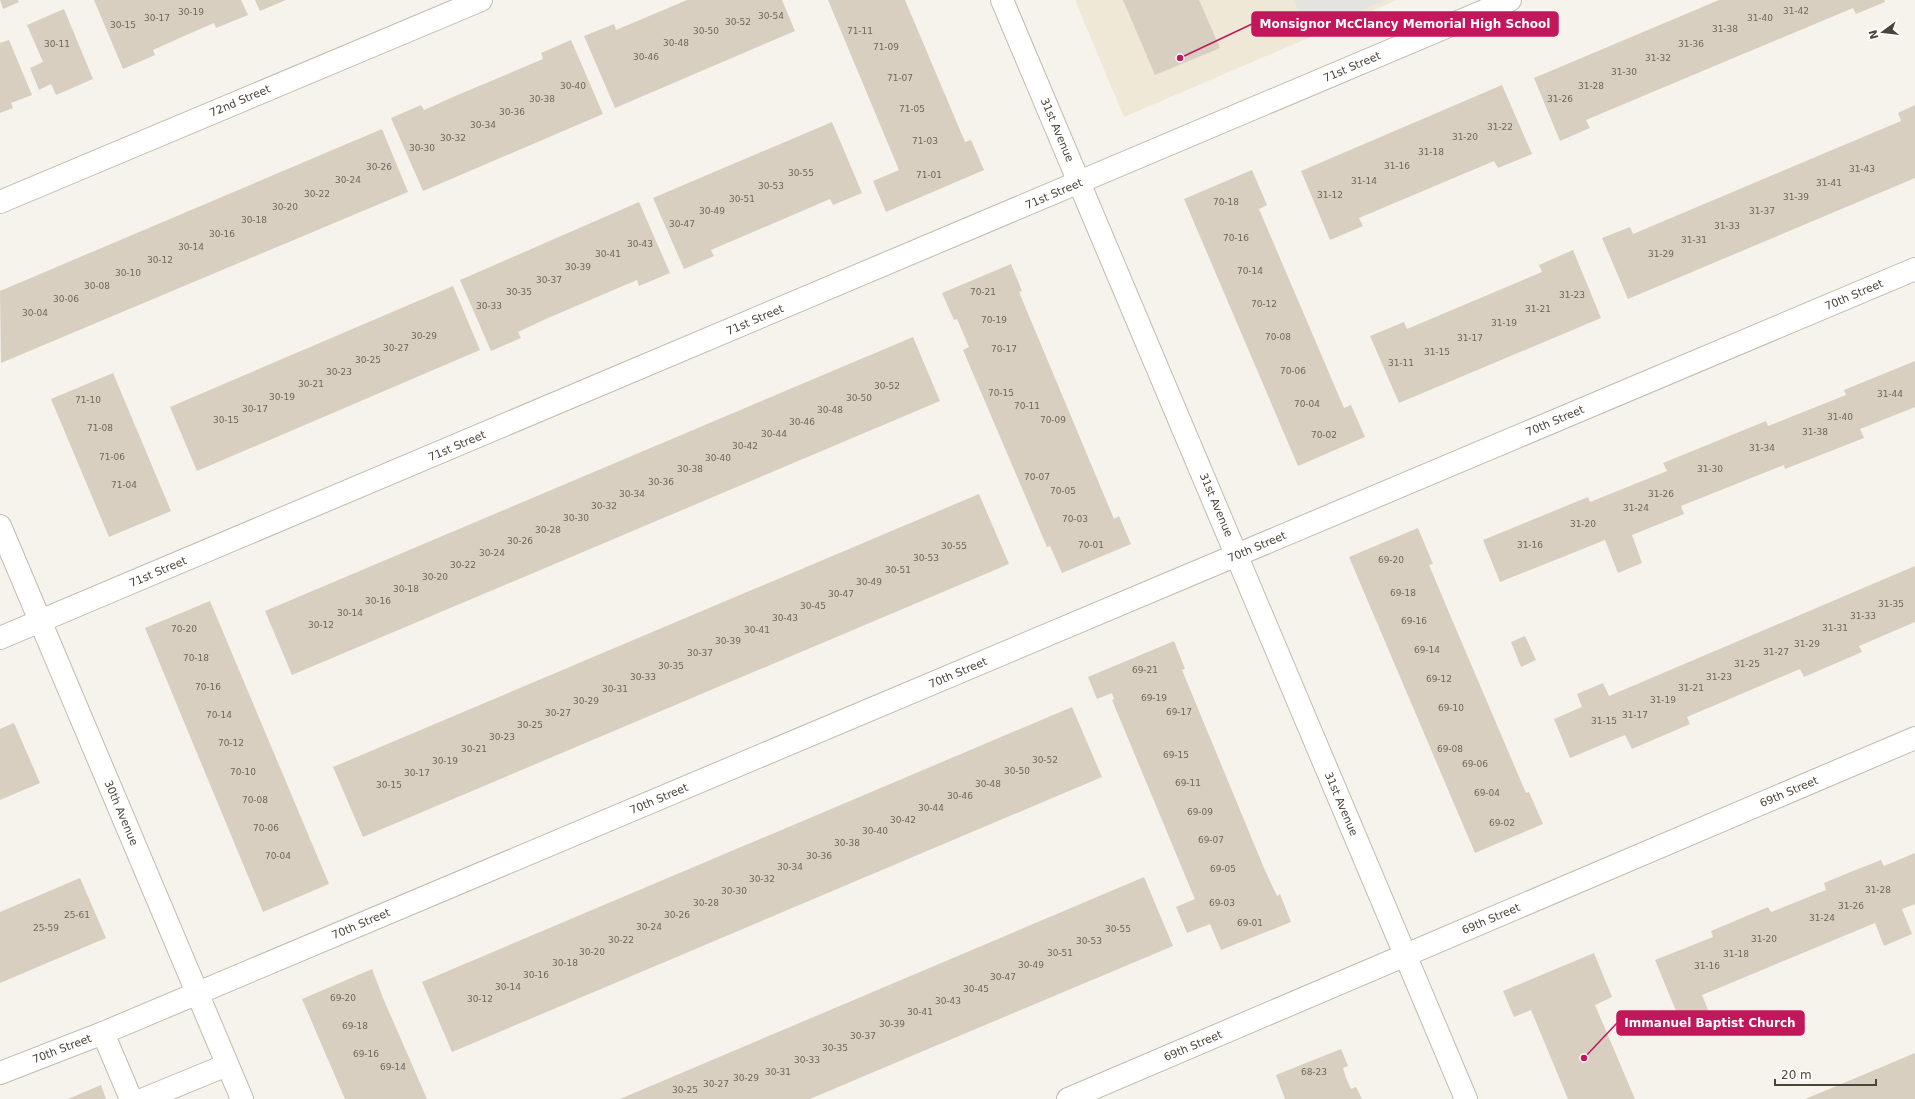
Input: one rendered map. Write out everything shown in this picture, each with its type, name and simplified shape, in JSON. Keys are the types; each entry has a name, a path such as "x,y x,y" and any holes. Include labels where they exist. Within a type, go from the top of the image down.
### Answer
{"street":[{"name":"72nd Street","path":"0,202 481,0"},
{"name":"31st Avenue","path":"1002,0 1466,1099"},
{"name":"71st Street","path":"0,638 1510,0"},
{"name":"70th Street","path":"0,1073 103,1033 1915,269"},
{"name":"30th Avenue","path":"0,526 242,1099"},
{"name":"69th Street","path":"1068,1099 1915,738"},
{"path":"103,1033 131,1099"},
{"path":"144,1099 227,1065"}],"shaded area":[{"path":"1075,0 1397,0 1124,117"},
{"path":"1293,0 1385,0 1308,35"}],"building":[{"path":"0,0 18,0 19,2 3,9"},
{"path":"94,0 241,0 248,15 216,28 214,23 153,50 155,55 123,69"},
{"path":"255,0 286,0 260,11"},
{"path":"687,0 782,0 795,31 615,108 584,36 614,24 616,30"},
{"path":"828,0 905,0 965,142 971,140 984,170 886,212 873,181 899,170"},
{"path":"1123,0 1199,0 1220,48 1155,75"},
{"path":"1719,0 1884,0 1885,2 1856,14 1853,8 1586,120 1590,128 1560,141 1534,78"},
{"path":"64,9 93,79 56,95 51,84 39,90 30,68 43,62 27,25"},
{"path":"9,40 32,95 11,103 13,108 0,113 0,43"},
{"path":"571,40 603,114 423,191 391,118 421,105 424,110 543,59 541,53"},
{"path":"1502,85 1532,154 1498,168 1494,161 1359,218 1363,226 1330,240 1301,171"},
{"path":"1915,105 1915,178 1628,299 1602,238 1630,227 1633,234 1901,121 1898,113"},
{"path":"832,122 862,193 833,205 830,199 711,250 714,256 684,269 653,198"},
{"path":"382,129 408,192 1,363 0,291"},
{"path":"1252,170 1267,205 1259,209 1344,408 1351,405 1365,437 1298,466 1184,199"},
{"path":"639,202 670,273 639,286 637,280 548,318 518,332 521,338 491,351 460,280"},
{"path":"1573,250 1601,318 1399,403 1370,336 1404,322 1407,329 1542,272 1539,265"},
{"path":"1011,264 1022,291 1019,292 1114,519 1119,516 1131,544 1062,573 1050,546 1047,547 963,350 969,347 957,319 954,320 942,293"},
{"path":"453,286 480,350 197,471 170,407"},
{"path":"913,337 940,401 292,675 265,611"},
{"path":"1915,361 1915,407 1860,429 1864,438 1785,469 1784,465 1681,506 1684,514 1632,535 1642,563 1618,573 1605,540 1500,582 1483,540 1588,497 1590,502 1667,471 1663,463 1766,421 1768,426 1846,395 1844,390"},
{"path":"113,373 171,511 109,537 51,399"},
{"path":"979,494 1009,564 363,837 333,767"},
{"path":"1418,528 1433,564 1429,565 1453,622 1526,793 1529,792 1543,824 1475,853 1349,557"},
{"path":"1915,566 1915,622 1859,646 1862,652 1804,677 1800,669 1687,717 1690,724 1632,749 1625,735 1570,758 1554,719 1582,707 1577,694 1603,683 1609,696"},
{"path":"210,601 329,884 263,912 145,628"},
{"path":"1525,636 1536,660 1521,667 1511,642"},
{"path":"1174,641 1185,669 1182,670 1264,868 1277,896 1280,894 1291,922 1221,950 1210,924 1187,933 1176,907 1195,899 1112,700 1114,699 1112,693 1097,699 1088,677"},
{"path":"1072,707 1102,777 452,1052 422,982"},
{"path":"14,723 40,783 0,800 0,729"},
{"path":"1915,853 1915,904 1902,909 1912,934 1884,946 1875,923 1702,995 1709,1012 1681,1023 1655,960 1713,937 1711,931 1768,907 1771,912 1826,890 1824,883 1853,871 1881,860 1884,866"},
{"path":"1144,877 1173,946 810,1099 620,1099"},
{"path":"80,878 106,938 0,983 0,912"},
{"path":"1594,953 1612,997 1595,1005 1635,1099 1568,1099 1531,1010 1514,1017 1503,991"},
{"path":"372,969 427,1099 345,1099 302,999"},
{"path":"1341,1049 1348,1066 1343,1068 1346,1078 1351,1089 1356,1087 1362,1099 1285,1099 1276,1075"},
{"path":"1915,1053 1915,1099 1805,1099 1839,1085"},
{"path":"101,1085 106,1099 68,1099"}],"place":[{"name":"Monsignor McClancy Memorial High School","path":"1180,58"},
{"name":"Immanuel Baptist Church","path":"1584,1058"}]}
